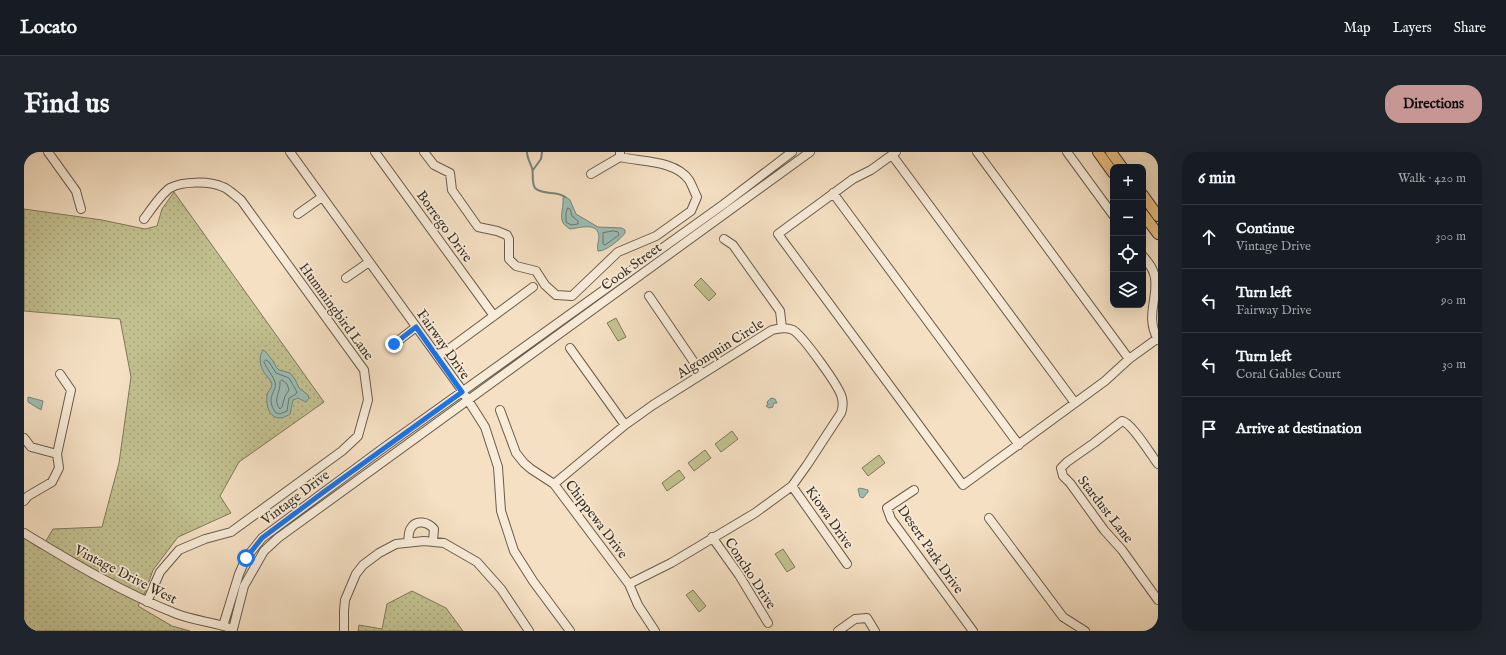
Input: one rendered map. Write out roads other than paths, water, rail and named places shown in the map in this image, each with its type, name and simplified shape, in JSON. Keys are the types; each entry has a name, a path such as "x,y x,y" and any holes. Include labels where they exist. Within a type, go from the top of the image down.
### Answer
{"main road":[{"path":"1098,152 1110,169"},
{"path":"1111,152 1120,164"},
{"path":"1146,199 1158,216"},
{"path":"1146,218 1158,234"}],"street":[{"path":"48,152 76,191 82,209"},
{"name":"Fairway Drive","path":"290,152 438,357 485,428 498,467 501,511 514,551 533,581 570,631"},
{"name":"Borrego Drive","path":"375,152 494,316"},
{"path":"424,152 434,165 450,173 452,190 478,227 507,235 509,239 509,259 516,266 536,271 545,286 556,295 572,296 618,252 656,236 691,211 697,197 689,179 679,170 668,165 620,154 591,174"},
{"path":"793,152 798,161"},
{"name":"Cook Street","path":"462,392 724,204 793,152"},
{"path":"978,152 1129,359"},
{"path":"1067,152 1110,211"},
{"name":"Cook Street","path":"468,401 807,153"},
{"path":"1075,404 894,154 871,170 852,179 778,234 963,485 1075,404 1105,381 1129,359 1158,338 1152,320 1155,277 1146,260"},
{"name":"Hummingbird Lane","path":"144,219 155,204 170,188 187,184 207,183 224,187 241,200 364,370 368,400 358,436 342,451 231,532 205,539 179,550 160,572 147,602"},
{"path":"833,193 1019,445"},
{"path":"298,214 322,197"},
{"path":"724,239 733,245 780,311 782,328"},
{"path":"346,278 369,262"},
{"path":"438,357 533,287"},
{"path":"649,296 702,374"},
{"path":"394,344 416,327"},
{"name":"Algonquin Circle","path":"554,484 624,425 772,330 782,328 793,330 802,338 840,391 843,403 841,413 807,465 792,486 755,513 712,537 671,564 629,584"},
{"path":"570,348 624,425"},
{"path":"24,501 28,496 52,482 59,468 57,454 71,390 60,374"},
{"name":"Vintage Drive","path":"223,626 239,574 246,558 262,538 462,392"},
{"name":"Vintage Drive","path":"236,630 244,586 264,551 278,538 468,401"},
{"name":"Chippewa Drive","path":"500,410 516,453 520,459 531,469 554,484 629,584 638,605 655,631"},
{"name":"Stardust Lane","path":"1158,464 1133,429 1126,422 1122,421 1118,422 1094,443 1061,468 1061,472 1158,600"},
{"path":"24,438 31,447 57,454"},
{"name":"Kiowa Drive","path":"792,486 847,564"},
{"name":"Desert Park Drive","path":"914,490 887,508 891,519 973,631"},
{"path":"989,518 1063,617 1085,631"},
{"path":"408,542 411,528 420,522 428,524 434,529 433,541"},
{"name":"Vintage Drive West","path":"24,532 94,575 147,602 179,614 236,630"},
{"name":"Concho Drive","path":"712,537 739,575 768,623"},
{"path":"344,631 345,600 356,574 371,558 396,544 433,541 444,543 477,562 501,589 529,631"},
{"path":"838,631 855,619 867,618 875,631"}],"water":[{"path":"566,197 570,200 576,214 598,227 622,228 625,230 625,233 613,245 598,251 599,238 596,229 592,227 584,227 570,229 563,223 563,198"},
{"path":"263,350 279,370 290,373 295,379 299,388 308,395 309,398 306,402 298,398 293,400 290,414 284,417 275,417 269,411 267,395 272,384 263,371 261,365 260,356"},
{"path":"28,397 43,401 41,410 28,402"},
{"path":"771,398 775,399 777,403 774,403 773,407 769,408 766,406 768,405 767,402"},
{"path":"858,489 868,490 863,498 860,497"}],"waterway":[{"path":"527,152 532,168 533,183 535,188 542,192 558,194 565,197"},
{"path":"533,170 541,159 542,152"}]}
